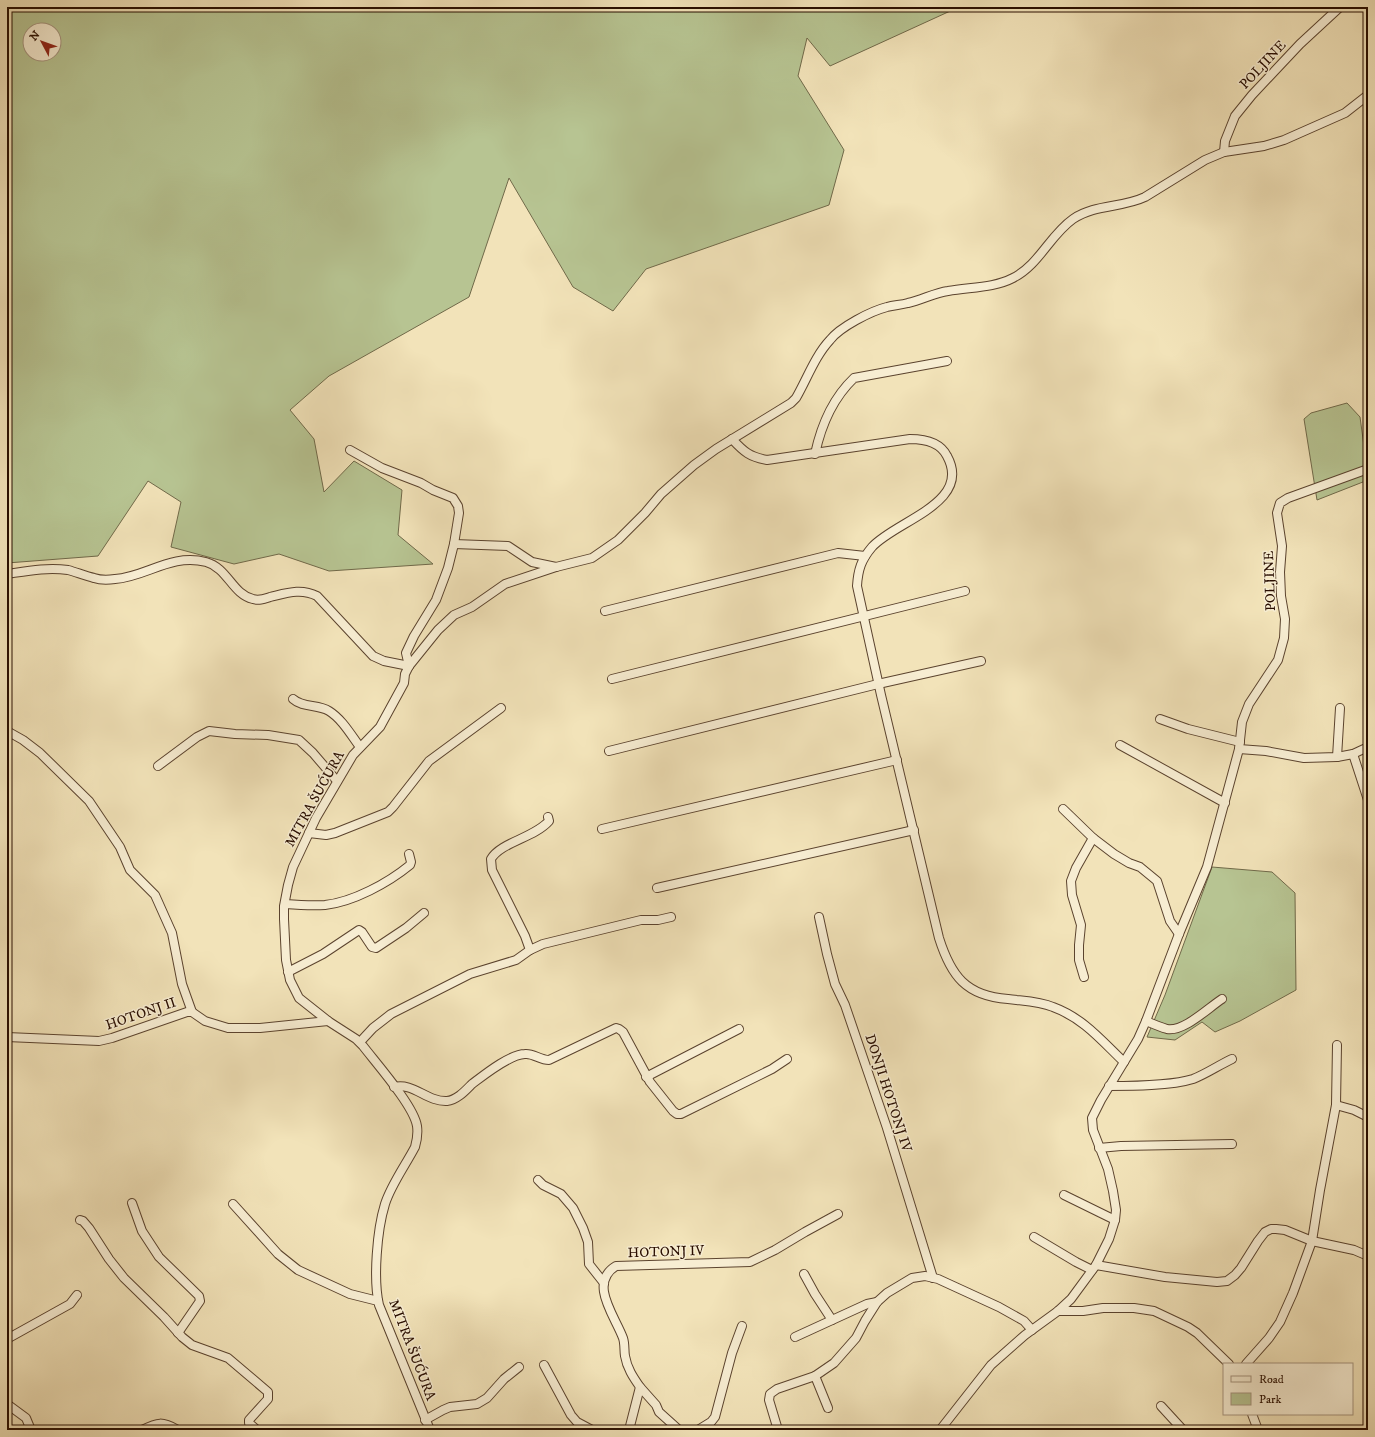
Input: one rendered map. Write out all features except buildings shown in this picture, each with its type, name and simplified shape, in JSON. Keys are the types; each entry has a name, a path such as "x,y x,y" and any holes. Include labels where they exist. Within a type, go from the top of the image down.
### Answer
{"street":[{"name":"POLJINE","path":"1224,152 1225,141 1235,116 1252,95 1300,44 1340,7"},
{"path":"7,574 57,569 70,570 95,579 116,579 168,563 194,560 206,562 222,570 241,594 252,599 259,600 297,591 308,592 317,596 373,656 384,661 409,666 438,630 454,615 472,607 505,584 556,567 592,558 606,549 624,534 675,481 716,449 791,404 796,398 821,352 830,339 866,315 886,307 908,303 939,293 998,283 1012,278 1024,272 1033,263 1057,232 1075,218 1088,211 1135,202 1205,160 1224,152 1264,146 1284,140 1345,113 1368,95"},
{"path":"815,454 819,438 835,401 844,387 854,378 947,361"},
{"path":"732,439 748,454 755,458 767,460 910,439 922,439 933,443 944,450 950,461 953,474 950,487 942,498 928,510 887,534 874,546 865,556 858,571 856,586 878,684 943,949 947,961 962,982 971,989 982,995 1038,1003 1052,1006 1066,1012 1079,1020 1124,1062"},
{"name":"MITRA ŠUĆURA","path":"350,450 382,468 421,483 433,490 453,498 458,506 459,513 448,568 436,600 414,636 406,653 409,666 400,690 380,727 360,747 337,781 309,833 293,867 288,885 284,925 288,972 299,998 328,1021 360,1042 412,1112 417,1125 417,1139 415,1147 385,1204 382,1217 376,1293 430,1430"},
{"name":"POLJINE","path":"1240,745 1242,722 1249,704 1278,660 1284,638 1285,619 1281,596 1280,572 1282,546 1277,513 1280,503 1288,498 1368,470"},
{"path":"454,544 508,546 532,562 556,567"},
{"path":"606,612 838,553 865,556"},
{"path":"612,679 966,591"},
{"path":"609,751 981,660"},
{"path":"293,699 302,704 328,711 341,723 360,747"},
{"path":"309,833 326,835 335,833 388,812 429,761 501,708"},
{"path":"1337,758 1340,708"},
{"path":"1160,719 1240,745 1304,758 1337,758 1353,754 1368,747"},
{"path":"7,731 40,752 89,801 120,847 130,870 155,895 172,933 182,984 192,1012"},
{"path":"158,766 197,736 209,731 235,734 268,735 299,740 319,759 337,781"},
{"path":"1120,745 1225,803"},
{"path":"940,1430 991,1365 1007,1349 1058,1312 1071,1299 1094,1267 1109,1239 1115,1220 1116,1210 1111,1177 1093,1130 1092,1118 1109,1086 1138,1039 1146,1021 1179,934 1207,867 1240,745"},
{"path":"1353,754 1368,800"},
{"path":"602,829 897,760"},
{"path":"1062,809 1093,838 1114,854 1129,863 1140,867 1157,882 1170,921 1179,934"},
{"path":"530,950 525,936 492,870 491,859 497,852 541,828 549,821 548,817"},
{"path":"657,888 914,830"},
{"path":"1084,977 1079,960 1081,925 1072,895 1072,881 1076,868 1093,838"},
{"path":"285,904 325,905 363,894 410,865 412,862 409,854"},
{"path":"288,972 323,954 359,930 362,932 372,948 376,948 406,928 424,913"},
{"path":"360,1042 373,1028 390,1014 470,974 516,960 542,944 641,920 658,920 671,917"},
{"name":"DONJI HOTONJ IV","path":"819,917 835,984 845,1005 887,1128 933,1278"},
{"path":"1146,1021 1168,1029 1177,1028 1189,1023 1222,998"},
{"name":"HOTONJ II","path":"7,1037 99,1041 112,1038 187,1012 192,1012 205,1021 228,1028 260,1028 328,1021"},
{"path":"394,1087 400,1085 406,1086 431,1098 447,1101 460,1095 481,1077 497,1066 521,1054 527,1053 543,1060 549,1060 616,1028 623,1032 646,1077 673,1111 677,1114 681,1114 772,1069 787,1059"},
{"path":"646,1077 739,1029"},
{"path":"1247,1363 1269,1338 1280,1322 1293,1293 1312,1241 1336,1105 1337,1045"},
{"path":"1109,1086 1187,1081 1200,1076 1232,1058"},
{"path":"1336,1105 1354,1110 1368,1117"},
{"path":"1099,1148 1121,1146 1232,1144"},
{"path":"538,1180 543,1185 561,1194 573,1208 588,1242 589,1264 604,1284 608,1306 624,1342 627,1366 640,1386 656,1405 659,1412 679,1430"},
{"path":"1064,1195 1115,1220"},
{"path":"132,1203 142,1231 159,1257 199,1296 200,1301 197,1307 178,1333"},
{"path":"233,1204 278,1254 298,1270 350,1294 378,1301"},
{"name":"HOTONJ IV","path":"604,1284 610,1270 616,1266 750,1262 775,1250 838,1214"},
{"path":"80,1220 83,1221 89,1228 109,1259 124,1278 164,1317 178,1333 192,1345 228,1358 268,1392 268,1399 249,1420 249,1424 257,1430"},
{"path":"1034,1237 1076,1262 1094,1267 1165,1277 1216,1282 1227,1281 1235,1275 1258,1240 1265,1232 1271,1229 1285,1230 1312,1241 1354,1250 1368,1256"},
{"path":"804,1274 832,1320"},
{"path":"778,1430 769,1400 770,1394 777,1389 815,1376 834,1363 856,1338 877,1302 887,1293 912,1278 924,1276 938,1279 999,1307 1024,1322 1032,1330"},
{"path":"7,1339 70,1304 77,1295"},
{"path":"795,1337 867,1304 877,1302"},
{"path":"1058,1312 1083,1311 1103,1308 1134,1308 1154,1311 1188,1327 1197,1333 1227,1363"},
{"path":"698,1430 711,1422 715,1417 732,1353 742,1326"},
{"path":"544,1365 571,1415 577,1422 592,1430"},
{"path":"425,1420 450,1407 478,1404 488,1398 504,1379 519,1367"},
{"path":"815,1376 828,1408"},
{"path":"628,1430 640,1386"},
{"path":"7,1404 26,1418 31,1430"},
{"path":"1161,1406 1183,1430"},
{"path":"1252,1415 1258,1430"},
{"path":"142,1430 155,1424 162,1423 178,1430"}],"green space":[{"path":"7,7 959,7 830,66 807,38 798,76 844,150 829,205 646,269 613,311 573,287 509,178 469,297 329,376 290,410 314,439 324,492 354,461 402,490 398,535 433,564 329,571 279,554 234,564 171,547 181,502 148,481 98,556 7,563"},
{"path":"1347,403 1360,417 1366,461 1368,461 1368,480 1317,500 1304,419 1311,413"},
{"path":"1212,867 1272,872 1295,893 1296,990 1240,1021 1215,1032 1202,1022 1175,1040 1147,1037 1165,995"}]}
